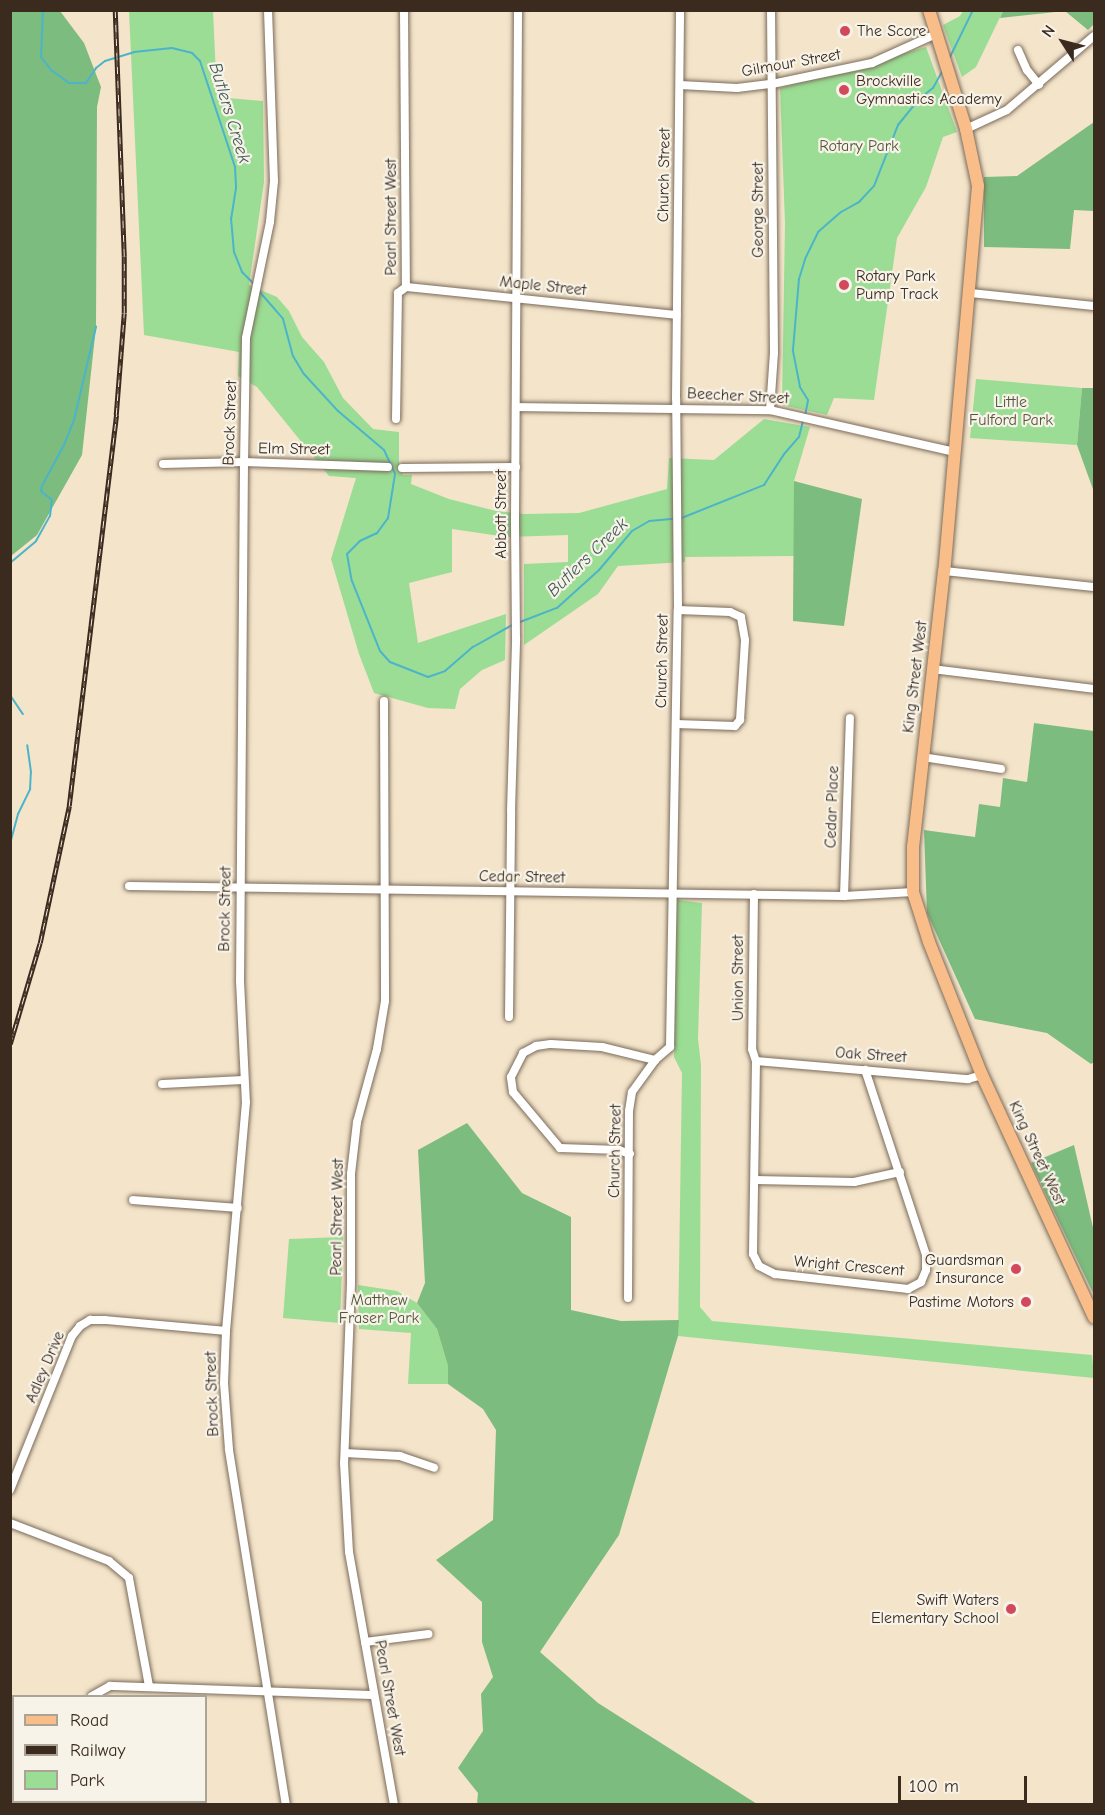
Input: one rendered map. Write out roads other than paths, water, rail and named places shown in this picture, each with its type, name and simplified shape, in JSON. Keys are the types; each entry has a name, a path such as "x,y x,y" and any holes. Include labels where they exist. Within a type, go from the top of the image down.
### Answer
{"main road":[{"name":"King Street West","path":"929,10 957,96 978,186 944,571 913,847 914,892 929,942 982,1075 1095,1317"}],"street":[{"name":"Brock Street","path":"268,10 274,181 270,222 246,338 240,981 246,1102 226,1331 224,1383 230,1450 286,1804"},
{"name":"Pearl Street West","path":"396,419 398,293 406,287 404,10"},
{"name":"Abbott Street","path":"509,1017 516,638 518,10"},
{"name":"Church Street","path":"628,1298 629,1111 632,1092 655,1060 670,1047 671,894 678,610 676,408 680,10"},
{"name":"George Street","path":"770,410 774,353 771,10"},
{"name":"Gilmour Street","path":"680,85 737,88 772,84 872,63 936,34"},
{"path":"966,129 1007,110 1095,36"},
{"path":"1018,50 1027,70 1039,85"},
{"name":"Maple Street","path":"406,287 677,315"},
{"path":"970,293 1095,306"},
{"name":"Beecher Street","path":"516,407 770,410 955,452"},
{"name":"Elm Street","path":"163,464 244,462 388,467"},
{"path":"402,468 516,467"},
{"path":"944,571 1095,587"},
{"path":"676,724 735,726 740,720 745,640 741,617 730,612 678,610"},
{"path":"932,669 1095,689"},
{"name":"Pearl Street West","path":"384,701 385,1000 377,1048 357,1122 351,1174 351,1283 345,1453 349,1552 394,1804"},
{"name":"Cedar Place","path":"844,896 850,718"},
{"path":"922,757 1001,769"},
{"name":"Cedar Street","path":"129,886 844,896 914,892"},
{"name":"Union Street","path":"753,894 753,1048 756,1062"},
{"path":"630,1154 619,1150 560,1148 513,1092 511,1077 523,1053 536,1046 551,1044 602,1047 655,1060"},
{"name":"Oak Street","path":"756,1062 968,1079 982,1075"},
{"name":"Wright Crescent","path":"756,1062 753,1254 759,1266 775,1274 908,1289 921,1282 926,1270 926,1255 865,1070"},
{"path":"162,1084 244,1080"},
{"path":"755,1180 854,1182 900,1172"},
{"path":"133,1200 238,1208"},
{"name":"Adley Drive","path":"10,1490 72,1336 80,1326 90,1320 105,1320 226,1331"},
{"path":"345,1453 400,1456 434,1468"},
{"path":"10,1523 109,1561 129,1578 149,1686"},
{"path":"365,1642 428,1634"},
{"path":"94,1695 110,1686 149,1686 374,1695"}],"waterway":[{"name":"Butlers Creek","path":"43,10 41,57 51,70 69,83 86,83 96,68 105,61 134,52 172,48 192,53 200,61 235,167 236,188 231,218 234,252 242,272 255,285"},
{"name":"Butlers Creek","path":"949,59 973,10"},
{"name":"Butlers Creek","path":"805,416 808,400 800,387 793,350 799,279 805,259 818,232 841,212 859,202 874,186 898,125 918,100 933,88 943,70"},
{"name":"Butlers Creek","path":"258,290 283,319 293,356 304,374 338,411 384,450 395,474 388,518 377,533 360,541 347,554 352,581 380,651 390,662 428,677 445,671 473,647 514,624"},
{"path":"10,563 36,541 50,516 52,500 41,491 42,486 64,445 74,420 96,327"},
{"name":"Butlers Creek","path":"679,519 764,485 785,453 799,437 803,421"},
{"name":"Butlers Creek","path":"520,622 557,608 599,570 632,531 649,521 674,519"},
{"path":"10,695 23,714"},
{"path":"10,844 18,814 30,789 31,772 27,745"}],"railway":[{"path":"10,1044 40,943 69,806 116,415 124,313 124,256 115,10"}],"place":[{"name":"The Score","path":"845,31"},
{"name":"Brockville Gymnastics Academy","path":"844,90"},
{"name":"Rotary Park Pump Track","path":"844,285"},
{"name":"Guardsman Insurance","path":"1016,1269"},
{"name":"Pastime Motors","path":"1026,1302"},
{"name":"Swift Waters Elementary School","path":"1011,1609"}],"park label":[{"name":"Rotary Park","path":"859,146"},
{"name":"Little Fulford Park","path":"1011,411"},
{"name":"Matthew Fraser Park","path":"379,1309"}]}
